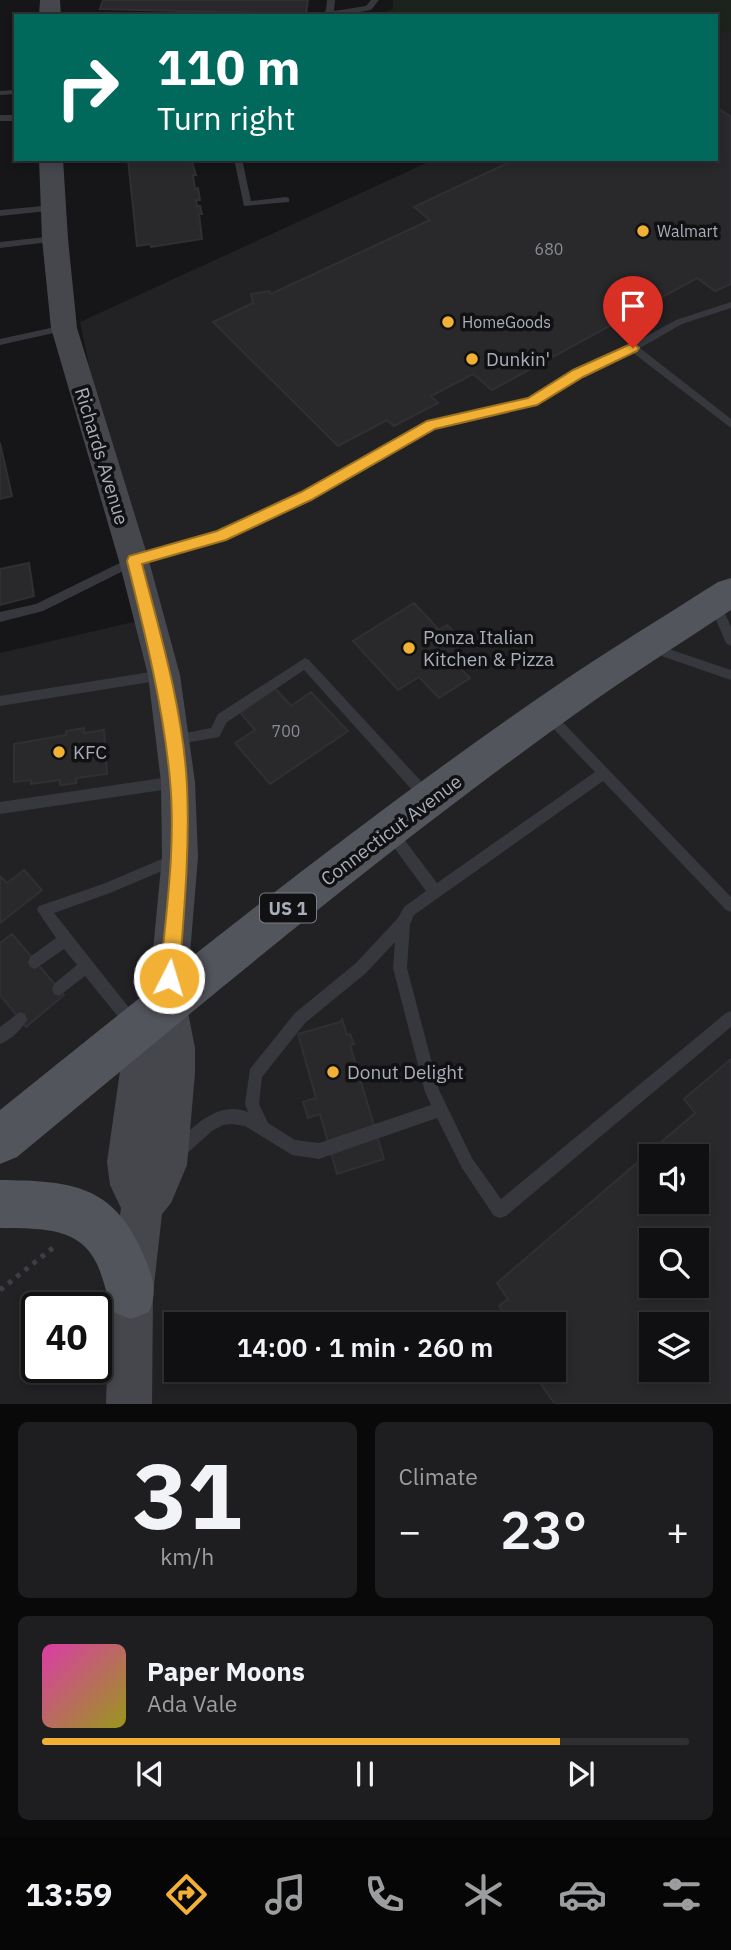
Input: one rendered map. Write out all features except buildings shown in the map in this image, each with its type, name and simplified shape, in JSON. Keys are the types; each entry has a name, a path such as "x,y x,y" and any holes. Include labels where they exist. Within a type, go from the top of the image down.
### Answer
{"main road":[{"name":"Connecticut Avenue","path":"0,1140 152,1015 388,830 547,713 723,597"},
{"path":"0,1204 57,1206 73,1209 90,1219 115,1245 124,1262 131,1294"}],"street":[{"name":"Richards Avenue","path":"51,161 54,239 64,328 134,561 163,675 178,782 180,857 152,1015 139,1071 130,1149 131,1185 142,1205"},
{"name":"Richards Avenue","path":"129,1404 131,1294 142,1205 156,1188 166,1165 175,1061 152,1015"}],"lane":[{"path":"332,14 368,8 375,0"},
{"path":"238,161 247,204 286,200"},
{"path":"0,213 54,208"},
{"path":"0,245 54,239"},
{"path":"0,617 39,608 134,561 221,536 310,494 431,425 532,402 578,374 679,322 731,306"},
{"path":"0,342 64,328"},
{"path":"633,348 731,424"},
{"path":"723,597 731,641"},
{"path":"648,646 731,675"},
{"path":"173,740 215,733 222,718 306,663 429,800"},
{"path":"0,701 163,675"},
{"path":"547,713 731,906"},
{"path":"263,1128 252,1104 255,1074 300,1018 361,968 403,923 409,911 604,772"},
{"path":"0,808 178,782"},
{"path":"388,830 436,892"},
{"path":"152,1015 86,966 44,910 105,889 180,857"},
{"path":"403,923 400,968 432,1092 467,1163 500,1210 731,1018"},
{"path":"35,962 65,940"},
{"path":"59,989 86,966"},
{"path":"0,1037 20,1020"},
{"path":"166,1165 198,1129 215,1121 241,1117 292,1147 319,1151 442,1109"}],"path":[{"path":"0,1290 59,1243"}],"shaded area":[{"path":"393,0 731,0 731,32 718,33 718,14 379,14 393,9"},
{"path":"731,24 731,1404 0,1404 0,653 142,620 80,322 431,161 718,161 718,30"}],"place":[{"name":"Walmart","path":"643,231"},
{"name":"HomeGoods","path":"448,322"},
{"name":"Dunkin'","path":"472,359"},
{"name":"Ponza Italian Kitchen & Pizza","path":"409,648"},
{"name":"KFC","path":"59,752"},
{"name":"Donut Delight","path":"333,1072"}],"route":[{"path":"169,978 180,857 178,782 163,675 134,561 221,536 346,475 431,425 532,402 578,374 633,348"}]}
